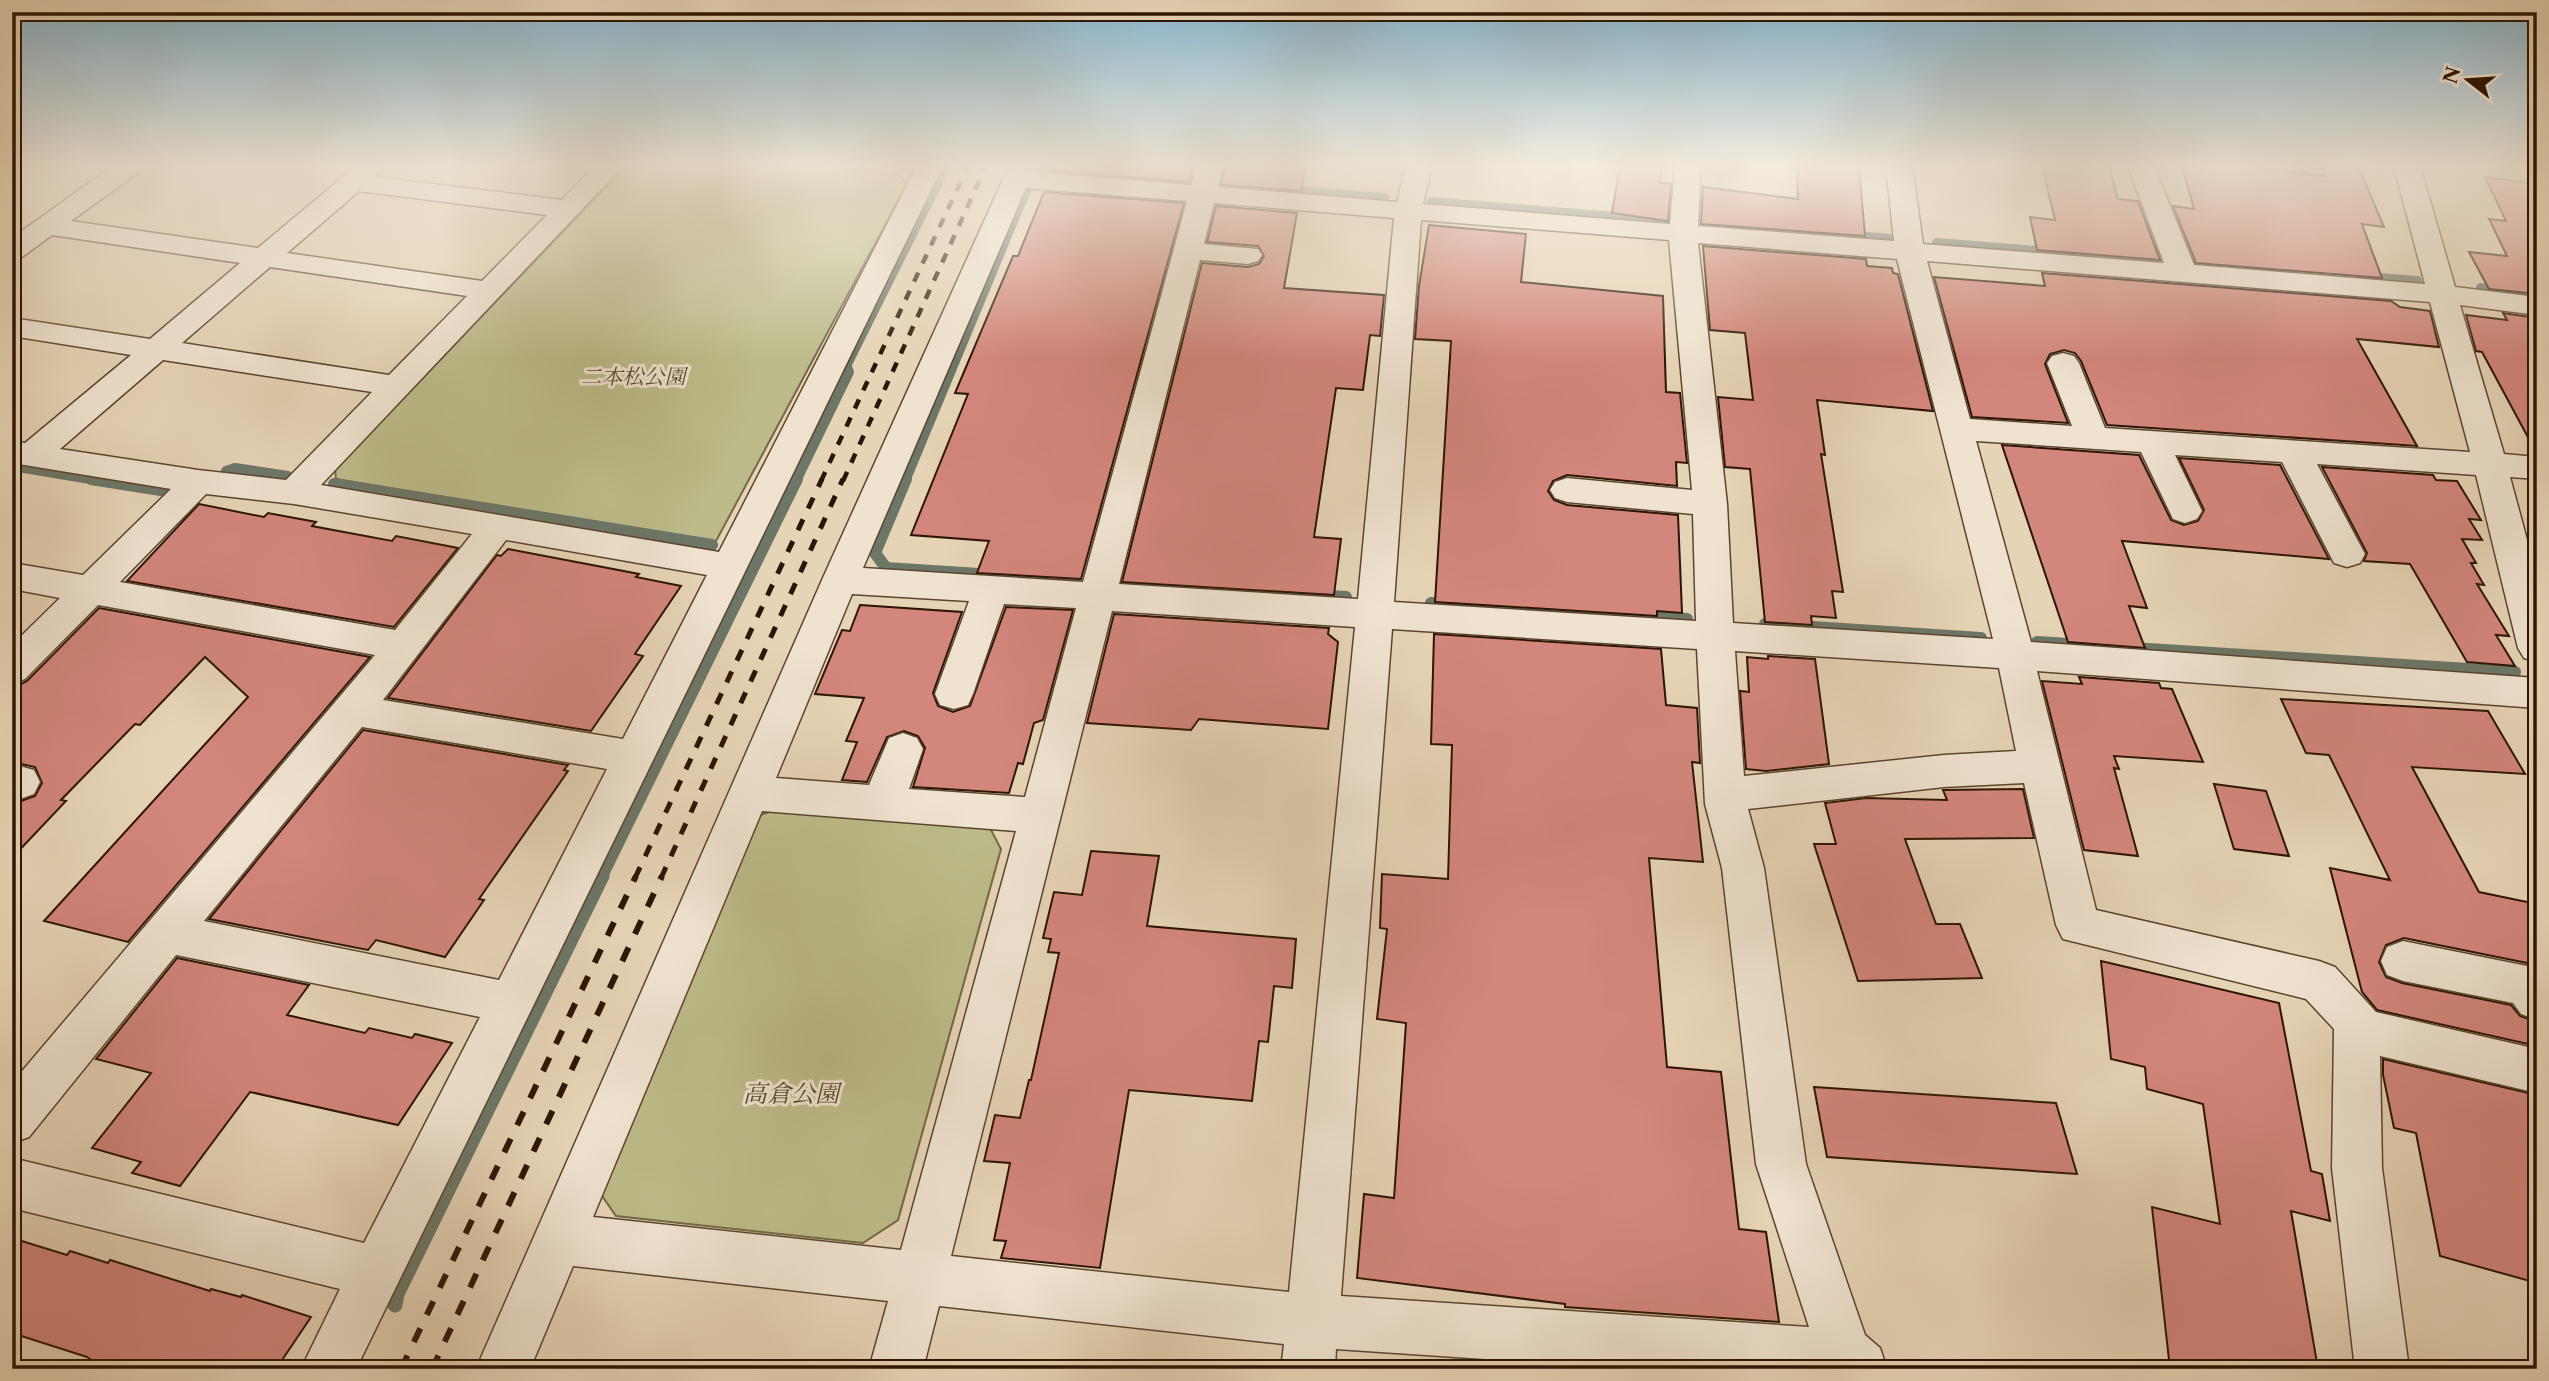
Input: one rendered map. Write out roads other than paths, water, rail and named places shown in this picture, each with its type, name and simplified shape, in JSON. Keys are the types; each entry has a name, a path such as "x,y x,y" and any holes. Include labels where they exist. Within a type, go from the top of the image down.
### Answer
{"street":[{"path":"13,250 41,230"},
{"path":"77,230 490,291"},
{"path":"22,454 156,349 297,230"},
{"path":"294,492 548,230"},
{"path":"328,1369 634,757 891,230"},
{"path":"503,1369 840,580 993,230"},
{"path":"896,1369 1099,598 1192,230"},
{"path":"1310,1345 1406,230"},
{"path":"1641,230 2444,294 2537,306"},
{"path":"558,1239 919,1280 1310,1345 1818,1354 1853,1360 1781,1164 1743,868 1726,795 1716,658 1710,504 1683,230"},
{"path":"1907,230 1910,251 2016,655 2078,925 2319,982 2357,1021 2357,1168 2382,1369"},
{"path":"2165,230 2183,274"},
{"path":"2426,230 2537,648"},
{"path":"1187,251 1248,255"},
{"path":"12,327 398,386"},
{"path":"2063,363 2093,438"},
{"path":"1956,429 2537,468"},
{"path":"2153,442 2185,511"},
{"path":"2292,451 2347,554"},
{"path":"22,454 198,482 294,492 728,566"},
{"path":"12,669 198,482"},
{"path":"1567,490 1710,504"},
{"path":"12,1120 353,710 496,528"},
{"path":"12,576 403,646"},
{"path":"840,580 2016,655 2537,694"},
{"path":"954,694 991,590"},
{"path":"353,710 634,757"},
{"path":"883,804 903,750"},
{"path":"1726,795 1944,771 2040,766"},
{"path":"749,793 1041,816"},
{"path":"169,934 512,1003"},
{"path":"2403,961 2526,985 2537,999"},
{"path":"2357,1029 2537,1072"},
{"path":"12,1183 377,1272"}],"waterway":[{"path":"843,372 914,230"},
{"path":"905,481 1009,230"},
{"path":"1787,230 1890,239"},
{"path":"1937,243 2152,260"},
{"path":"2198,263 2292,271"},
{"path":"2366,277 2417,281"},
{"path":"2481,288 2537,295"},
{"path":"796,481 849,372 847,367"},
{"path":"12,466 102,481"},
{"path":"226,471 235,468 288,476"},
{"path":"91,479 167,491"},
{"path":"601,878 797,479"},
{"path":"906,479 875,553 886,568 1074,580"},
{"path":"334,484 712,545"},
{"path":"1127,583 1346,597"},
{"path":"1431,603 1687,619"},
{"path":"1765,624 1981,638"},
{"path":"2037,642 2515,672"},
{"path":"395,1305 397,1294 602,876"}],"railway":[{"path":"821,481 938,230"},
{"path":"843,481 957,230"},
{"path":"635,878 822,479"},
{"path":"661,878 843,479"},
{"path":"401,1369 636,876"},
{"path":"432,1369 662,876"}],"park label":[{"name":"二本松公園","path":"633,376"},
{"name":"高倉公園","path":"791,1093"}]}
